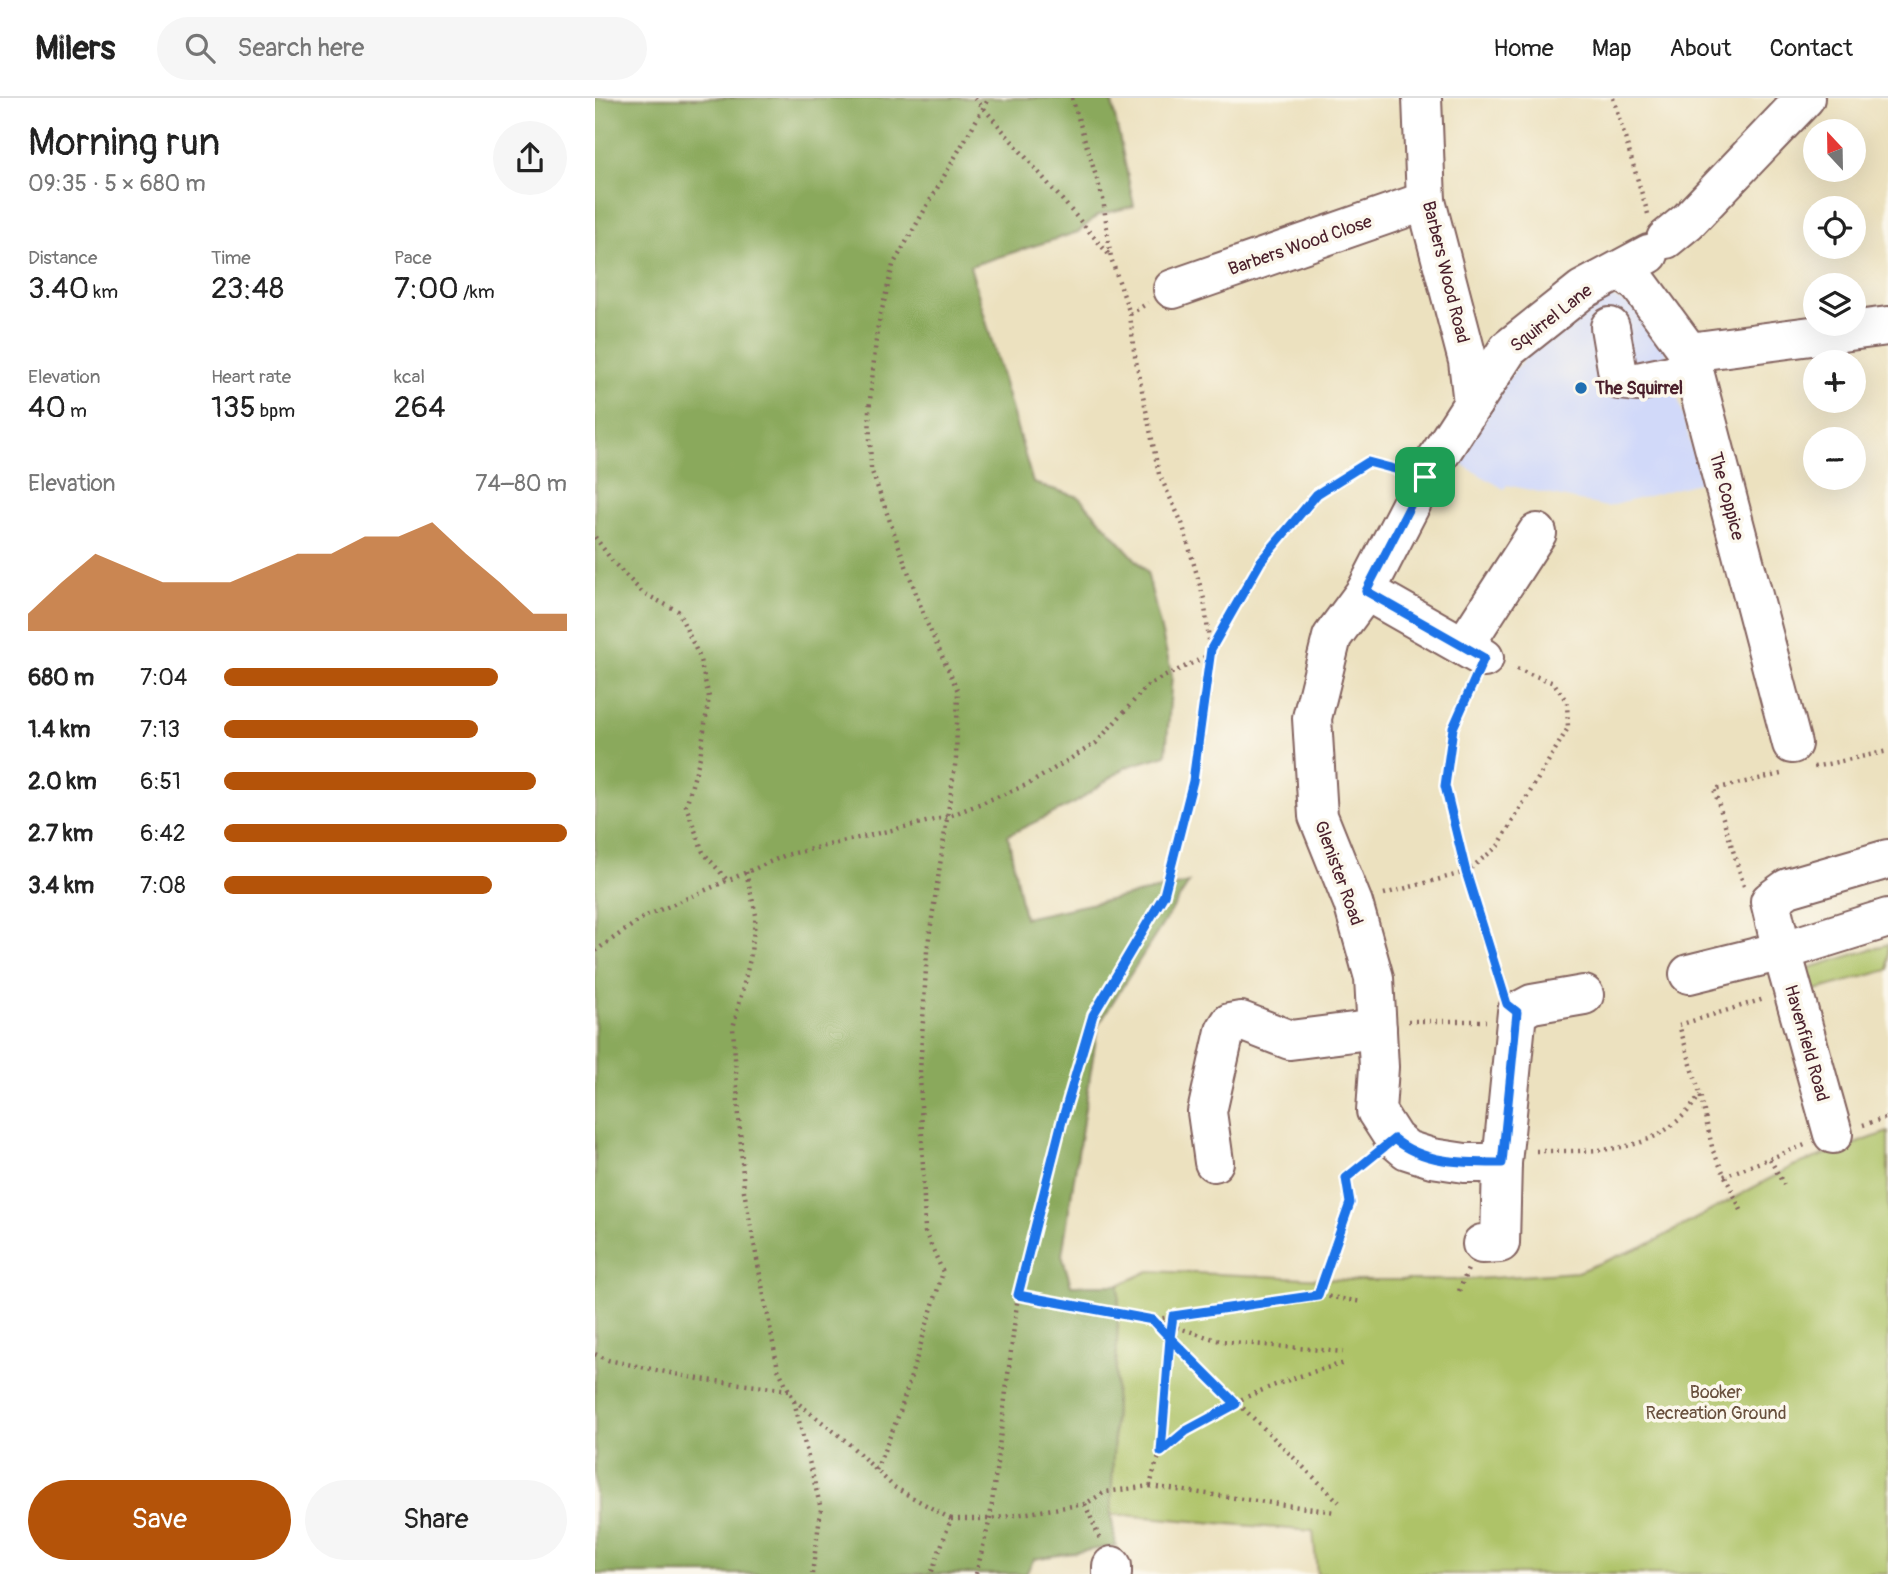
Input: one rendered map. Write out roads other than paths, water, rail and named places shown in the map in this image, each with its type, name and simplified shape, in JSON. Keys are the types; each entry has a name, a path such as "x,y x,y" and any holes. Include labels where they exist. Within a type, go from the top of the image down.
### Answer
{"street":[{"name":"Barbers Wood Road","path":"1422,98 1426,201 1468,361 1473,403"},
{"name":"Squirrel Lane","path":"1473,403 1508,349 1582,290 1688,221 1805,98"},
{"name":"Barbers Wood Close","path":"1173,289 1426,201"},
{"name":"The Coppice","path":"1647,246 1639,284 1691,361 1796,754"},
{"path":"1610,327 1619,380 1637,382 1691,361 1888,326"},
{"name":"Glenister Road","path":"1473,403 1425,477 1366,591 1332,637 1312,718 1318,816 1353,903 1374,978 1376,1111 1394,1139 1407,1150 1432,1158 1465,1163 1503,1157"},
{"path":"1366,591 1474,652 1537,533"},
{"name":"Havenfield Road","path":"1833,1134 1791,990 1770,901 1788,888 1888,859"},
{"path":"1689,974 1782,951 1888,918"},
{"path":"1482,1244 1500,1243 1503,1157 1516,1017 1532,1004 1584,995"},
{"path":"1214,1162 1207,1112 1225,1031 1230,1023 1241,1021 1290,1040 1376,1023"}],"place":[{"name":"The Squirrel","path":"1581,388"}],"park label":[{"name":"Booker Recreation Ground","path":"1716,1402"}]}
